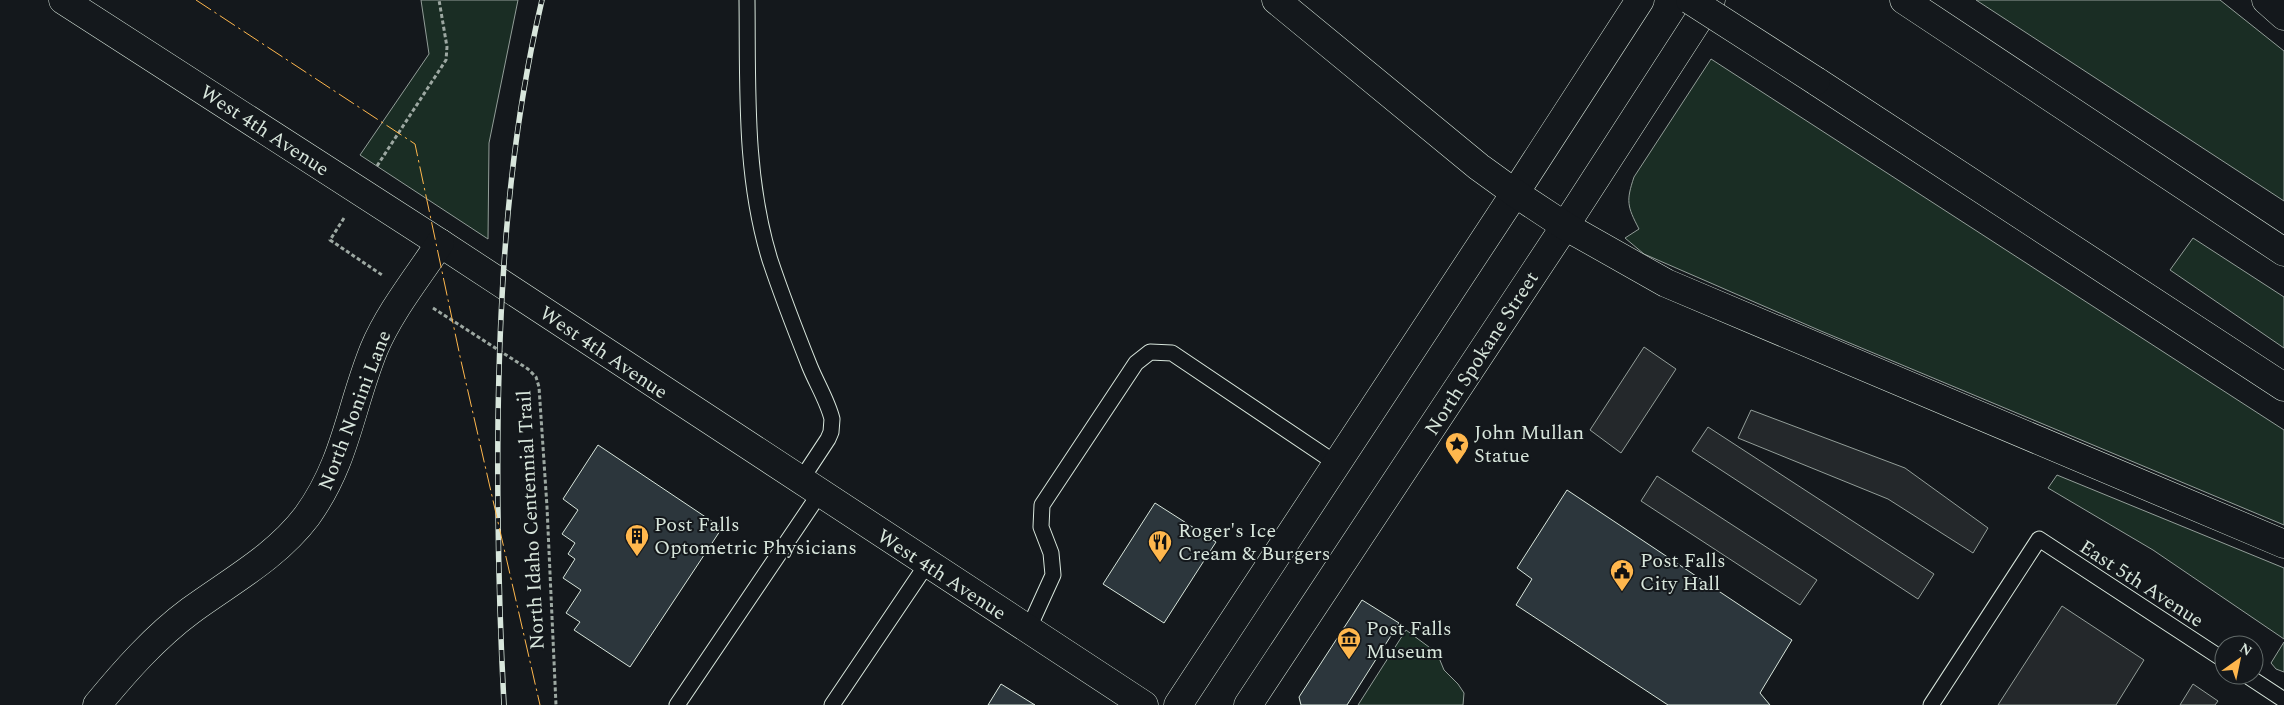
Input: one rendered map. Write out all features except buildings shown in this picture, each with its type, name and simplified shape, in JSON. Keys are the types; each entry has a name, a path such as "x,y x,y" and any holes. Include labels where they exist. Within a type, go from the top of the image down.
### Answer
{"main road":[{"name":"West 4th Avenue","path":"65,0 440,243 1144,705"},
{"path":"1276,0 1479,167 1564,226 1666,283 2284,544"},
{"path":"1178,705 1640,0"},
{"path":"1690,0 2284,387"},
{"name":"North Spokane Street","path":"1248,705 1711,0"},
{"path":"1904,0 2284,252"},
{"path":"2266,0 2284,16"},
{"name":"North Nonini Lane","path":"97,705 121,676 161,636 188,612 270,555 305,518 334,473 366,368 376,346 389,321 440,243"}],"lane":[{"path":"677,705 810,486 832,429 832,420 799,341 770,259 758,213 748,127 747,0"},
{"path":"1028,630 1053,575 1051,553 1041,527 1042,505 1136,363 1150,352 1172,353 1337,464"},
{"name":"East 5th Avenue","path":"1931,705 2039,539 2214,653"},
{"path":"832,705 927,564"},
{"path":"2261,685 2284,700"}],"path":[{"path":"377,167 446,60 446,47 439,0"},
{"path":"344,218 330,240 390,280"},
{"name":"North Idaho Centennial Trail","path":"425,303 528,369 536,377 539,387 547,506 556,705"}],"green space":[{"path":"421,0 518,0 489,143 488,239 360,155 429,54"},
{"path":"1976,0 2220,0 2284,51 2284,201"},
{"path":"1711,59 2284,430 2284,525 1821,331 1644,254 1625,238 1639,229 1632,215 1629,203 1634,177"},
{"path":"2193,238 2284,297 2284,348 2170,270"},
{"path":"2057,475 2284,568 2284,639 2153,550 2048,488"},
{"path":"1406,630 1437,653 1444,670 1464,693 1463,705 1358,705"},
{"path":"2284,642 2284,672 2276,669 2271,663"}],"shaded area":[{"path":"1644,347 1676,369 1621,453 1590,430"},
{"path":"1751,410 1905,468 1988,528 1973,553 1888,499 1738,438"},
{"path":"1708,427 1934,574 1918,599 1692,451"},
{"path":"1657,476 1817,580 1800,605 1641,501"},
{"path":"2062,606 2144,660 2116,705 1998,705"},
{"path":"2193,684 2218,701 2215,705 2180,705"}],"railway":[{"path":"504,705 498,492 501,315 508,209 514,157 521,104 542,0"}],"power":[{"path":"196,0 415,144 461,361 540,705"}],"place":[{"name":"John Mullan Statue","path":"1457,465"},
{"name":"Post Falls Optometric Physicians","path":"637,557"},
{"name":"Roger's Ice Cream & Burgers","path":"1160,563"},
{"name":"Post Falls City Hall","path":"1622,592"},
{"name":"Post Falls Museum","path":"1349,660"}]}
